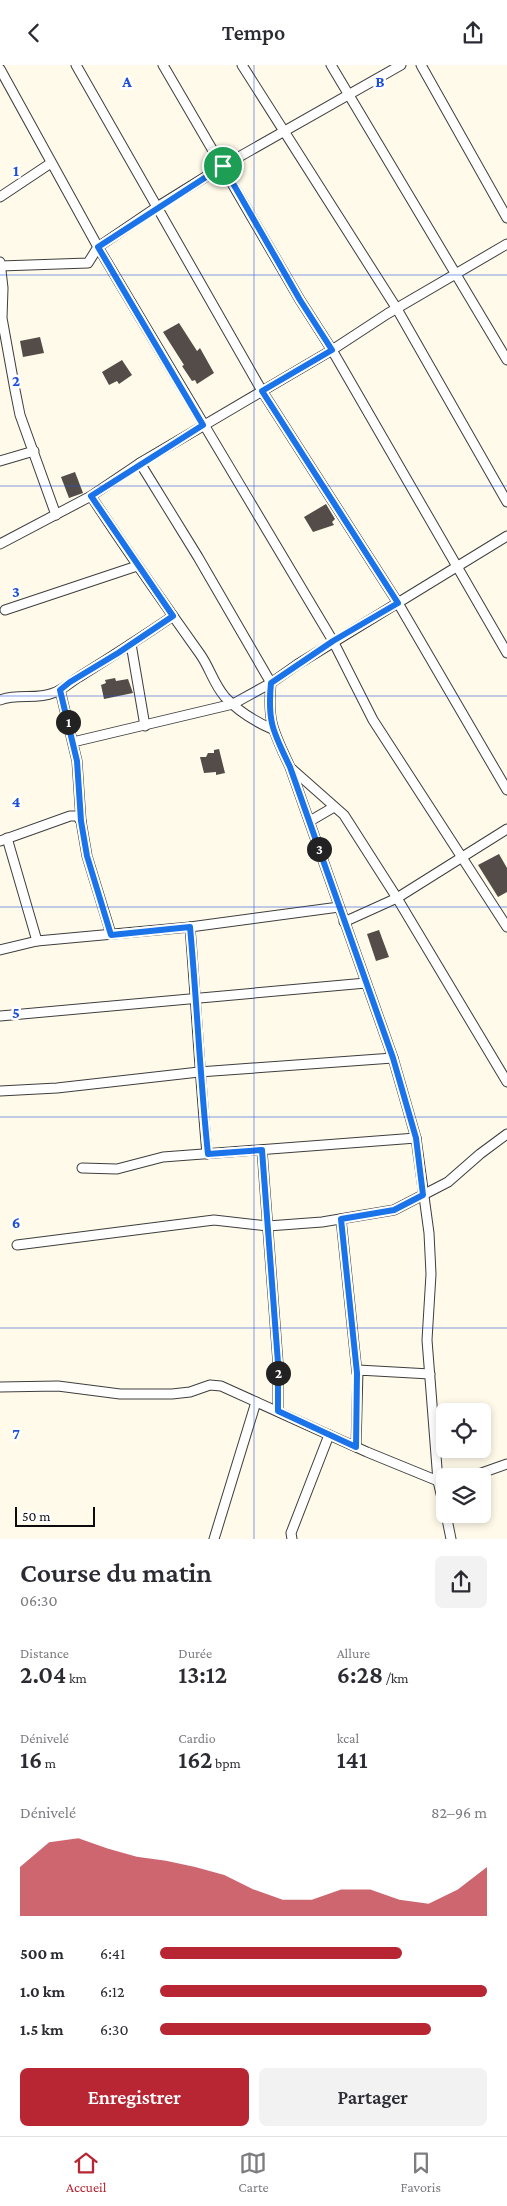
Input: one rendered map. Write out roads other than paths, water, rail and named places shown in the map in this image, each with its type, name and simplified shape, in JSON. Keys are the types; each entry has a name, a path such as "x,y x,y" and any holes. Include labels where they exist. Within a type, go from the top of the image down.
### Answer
{"street":[{"path":"76,65 262,391 398,603 507,790"},
{"path":"163,65 300,300 332,350 456,568 507,653"},
{"path":"242,65 397,309 507,502"},
{"path":"332,65 454,274 507,360"},
{"path":"0,266 88,263 98,247 157,207 223,166 401,65"},
{"path":"421,65 507,218"},
{"path":"0,69 98,247 333,641 373,720 507,927"},
{"path":"0,197 51,163"},
{"path":"0,544 91,496 140,463 332,350 507,243"},
{"path":"0,262 2,317 20,415 56,515"},
{"path":"0,461 34,451"},
{"path":"140,463 198,557 271,683 269,703 272,729 290,767 310,821 393,1058 416,1138 429,1233 431,1274 428,1340 439,1468"},
{"path":"91,496 138,567 205,661 216,685 233,704 254,721 272,729"},
{"path":"73,742 233,704 271,683 333,641 507,536"},
{"path":"5,610 138,567"},
{"path":"0,700 18,696 51,695 173,616"},
{"path":"131,644 145,726"},
{"path":"60,690 77,761 81,821 87,856 111,935"},
{"path":"290,767 344,815 397,898 507,1082"},
{"path":"310,821 334,807"},
{"path":"37,941 3,839 70,816 77,816 81,821"},
{"path":"344,921 397,898 507,829"},
{"path":"0,950 37,941 190,927 339,907"},
{"path":"190,927 199,1072 208,1154"},
{"path":"0,1016 196,1000 366,983"},
{"path":"0,1091 57,1089 199,1072 393,1058"},
{"path":"17,1245 214,1220 268,1226 341,1219 394,1210 448,1182 480,1154 507,1134"},
{"path":"82,1168 117,1169 163,1157 416,1138"},
{"path":"262,1150 278,1363 278,1411"},
{"path":"341,1219 357,1373 356,1447"},
{"path":"357,1373 361,1369 430,1374"},
{"path":"0,1387 58,1386 120,1394 172,1394 190,1392 210,1385 221,1386 436,1484"},
{"path":"214,1539 256,1402"},
{"path":"292,1539 291,1533 329,1435"},
{"path":"491,1470 507,1464"},
{"path":"447,1523 451,1539"}]}
